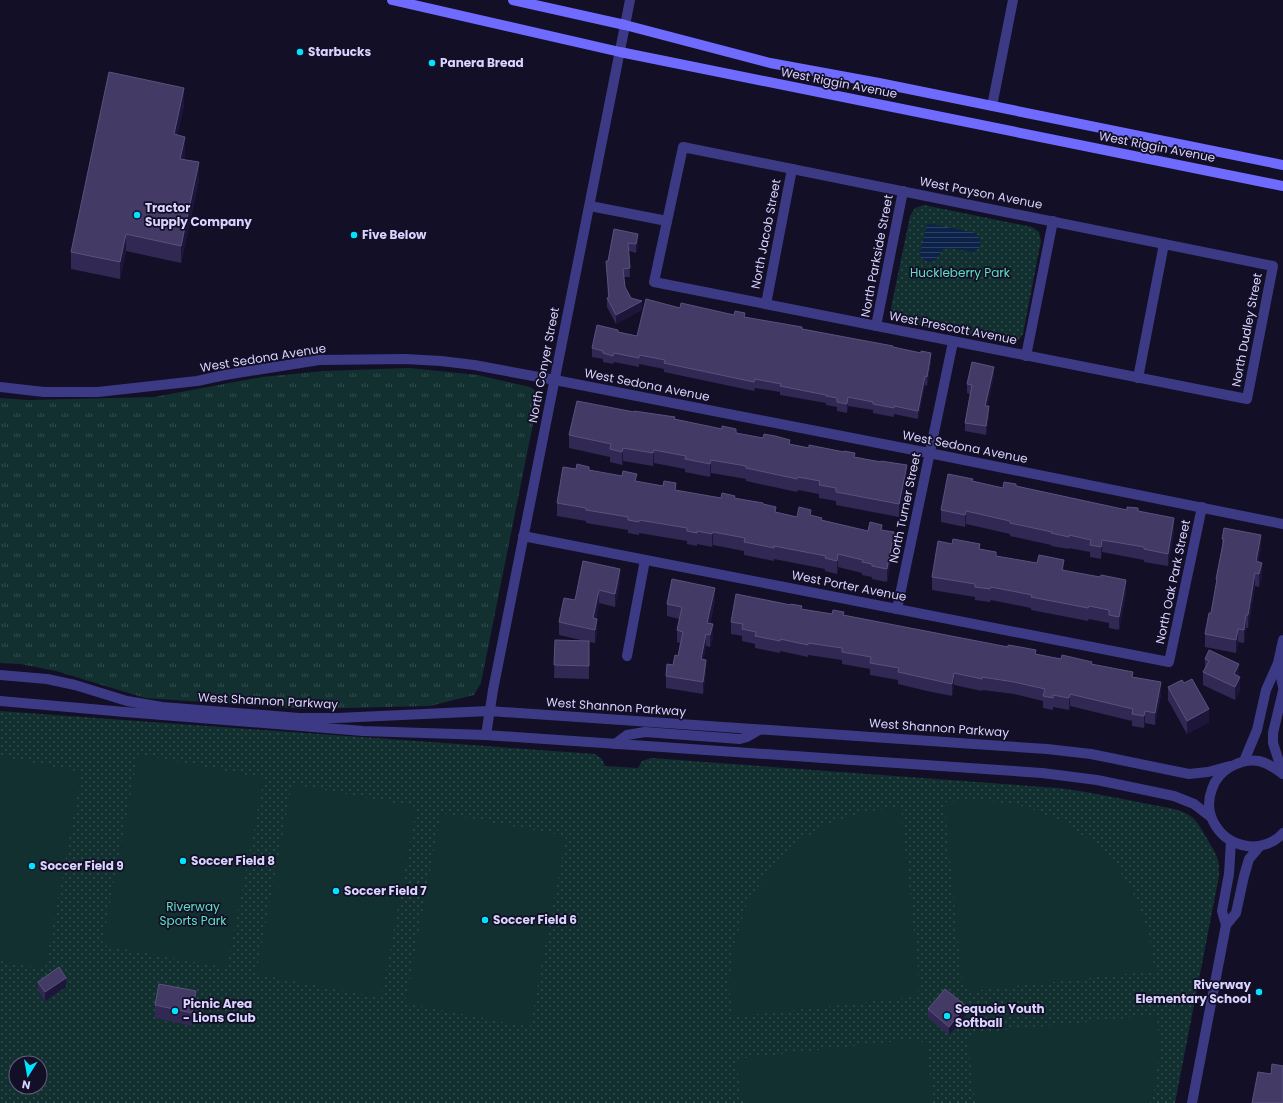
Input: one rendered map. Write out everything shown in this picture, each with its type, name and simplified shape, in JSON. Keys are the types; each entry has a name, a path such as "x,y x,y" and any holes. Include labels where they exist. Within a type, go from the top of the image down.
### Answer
{"main road":[{"name":"West Riggin Avenue","path":"392,0 620,52 1283,186"},
{"name":"West Riggin Avenue","path":"513,0 625,25 770,63 879,83 1283,165"}],"street":[{"name":"North Conyer Street","path":"486,735 489,711 523,536 630,0"},
{"path":"992,106 1013,0"},
{"name":"West Payson Avenue","path":"667,221 683,146 1273,266"},
{"name":"North Jacob Street","path":"766,304 792,169"},
{"name":"North Parkside Street","path":"876,326 903,191"},
{"path":"590,206 667,221"},
{"name":"West Prescott Avenue","path":"667,221 654,282 1247,399"},
{"path":"1026,356 1053,221"},
{"path":"1138,378 1164,244"},
{"name":"North Dudley Street","path":"1247,399 1273,266"},
{"name":"North Turner Street","path":"897,609 953,342"},
{"name":"West Sedona Avenue","path":"0,387 44,392 98,392 197,381 319,360 405,359 474,365 929,453 1283,524"},
{"name":"North Oak Park Street","path":"1169,662 1202,507"},
{"name":"West Porter Avenue","path":"523,536 1169,662"},
{"path":"627,656 645,560"},
{"path":"1283,640 1278,663 1266,690 1257,730 1244,761 1258,761 1272,765 1283,774"},
{"path":"1278,663 1283,687"},
{"name":"West Shannon Parkway","path":"0,675 76,684 128,700 162,708 299,718 337,718 489,711 1047,749 1091,754 1189,774 1208,772 1244,761"},
{"path":"1283,691 1273,733 1273,743 1283,774"},
{"name":"West Shannon Parkway","path":"0,701 363,731 486,735 1042,773 1097,780 1174,796 1194,804 1211,817"},
{"path":"615,744 627,735 644,732 740,739 759,730"},
{"path":"1230,766 1219,776 1212,788 1209,803 1211,817 1222,835 1240,845 1250,847 1260,846 1271,842 1282,835"},
{"path":"1192,1103 1226,925 1222,911 1229,874 1231,841"},
{"path":"1226,925 1236,913 1249,859 1260,846"}],"green space":[{"name":"Huckleberry Park","path":"924,205 1032,227 1039,232 1041,241 1023,334 1019,340 1011,342 902,322 894,317 891,308 910,216 915,208"},
{"path":"409,368 478,375 530,387 537,392 538,399 481,683 474,695 430,706 303,709 145,698 56,671 20,664 0,663 0,398 28,400 154,397 262,377 324,371"},
{"name":"Riverway Sports Park","path":"0,711 595,754 602,759 605,766 638,768 642,761 651,758 1058,788 1092,793 1180,811 1192,817 1199,825 1218,859 1219,876 1175,1103 0,1103"},
{"name":"Soccer Field 8","path":"138,754 264,778 227,968 102,945"},
{"name":"Soccer Field 9","path":"0,756 82,772 45,969 0,961"},
{"name":"Soccer Field 7","path":"292,784 417,807 381,998 256,974"},
{"path":"985,800 1026,807 1060,820 1091,841 1118,868 1136,898 1149,933 1155,971 971,991 962,983 944,802"},
{"path":"901,807 920,988 913,997 732,1017 729,981 734,944 746,906 767,873 793,845 828,824 862,812"},
{"name":"Soccer Field 6","path":"441,813 566,836 530,1027 405,1003"},
{"path":"1157,1015 1160,1053 1154,1091 1150,1103 975,1103 968,1043 975,1033"},
{"path":"917,1039 927,1045 933,1103 744,1103 742,1098 736,1059"}],"water":[{"path":"932,224 976,233 980,240 980,247 974,252 949,248 943,249 937,259 930,262 923,260 920,254 925,231 927,225"}],"building":[{"name":"Tractor Supply Company","path":"109,72 184,88 174,134 185,137 180,159 199,162 181,246 126,234 120,262 71,252"},
{"path":"614,229 638,234 636,244 628,243 630,268 623,269 625,287 631,298 642,301 616,315 607,298 609,297 606,261 608,261"},
{"path":"646,299 680,308 681,303 734,315 735,311 745,313 744,317 802,327 802,329 893,346 921,353 921,351 931,353 927,377 925,376 918,411 894,406 894,408 873,404 873,402 848,397 847,404 837,402 837,398 780,386 781,384 755,379 754,382 664,363 665,360 639,355 639,358 614,353 613,356 592,348 597,325 637,336"},
{"path":"972,362 994,367 985,406 989,406 986,426 965,423 972,385 967,384"},
{"path":"577,401 634,412 675,417 674,419 722,429 722,426 736,429 736,433 763,438 764,434 775,436 790,440 789,444 809,448 809,445 844,451 855,453 854,457 907,465 899,504 836,492 836,488 819,485 820,481 798,477 797,479 746,468 746,466 711,460 710,464 685,459 686,456 654,450 653,453 623,448 622,452 610,449 611,444 569,435"},
{"path":"577,464 589,467 589,470 622,476 623,471 637,474 635,481 663,486 664,481 676,483 675,490 721,498 722,493 735,496 734,498 776,507 775,512 797,517 799,507 811,510 810,515 822,518 821,520 868,531 870,522 882,525 881,530 894,532 887,569 872,566 872,564 862,562 863,560 838,554 837,561 825,558 826,556 744,542 745,538 713,532 712,534 697,531 697,533 687,531 687,528 639,520 639,522 628,520 628,517 586,510 586,508 557,503 563,467 576,469"},
{"path":"948,474 973,479 972,481 1003,488 1004,482 1016,484 1016,486 1127,510 1127,507 1138,508 1138,511 1174,518 1168,554 1144,549 1144,547 1102,540 1101,547 1090,545 1091,540 1051,533 1052,532 1010,523 1010,521 966,511 965,515 941,510"},
{"path":"1224,528 1261,535 1256,561 1262,563 1259,574 1255,573 1244,630 1238,629 1236,640 1205,634 1209,613 1211,613 1224,539 1222,539"},
{"path":"953,539 980,544 979,549 996,552 996,556 1037,563 1039,555 1064,560 1062,570 1126,580 1119,617 1109,615 1109,610 1089,606 1088,608 1031,597 1032,595 991,587 990,589 975,587 975,584 932,577 938,541 952,544"},
{"path":"583,561 620,569 615,594 599,590 593,618 597,619 595,630 559,622 564,598 575,600"},
{"path":"672,579 715,588 707,623 713,624 710,635 706,634 701,659 706,660 703,682 666,676 667,664 673,665 675,655 678,656 683,632 677,630 682,607 667,604"},
{"path":"736,594 802,606 801,609 832,614 833,610 844,612 843,615 1008,647 1008,645 1036,650 1035,654 1061,659 1062,655 1092,662 1091,664 1133,672 1132,677 1161,682 1155,713 1145,711 1144,716 1132,714 1133,709 1070,694 1069,698 1053,695 1053,698 1043,696 1045,689 1014,682 982,677 982,679 954,673 952,684 898,672 899,668 870,663 871,657 842,652 842,648 808,643 808,645 780,639 780,641 755,636 756,632 742,629 743,624 731,622"},
{"path":"555,640 589,641 589,666 554,665"},
{"path":"1209,650 1239,664 1234,674 1240,677 1235,687 1203,672 1209,661 1205,659"},
{"path":"1192,679 1209,709 1187,721 1168,687 1182,680 1184,683"},
{"path":"59,967 66,978 45,992 38,982"},
{"path":"159,984 196,991 192,1013 155,1005"},
{"name":"Sequoia Youth Softball","path":"945,989 966,1006 949,1027 928,1009"},
{"path":"1272,1064 1283,1066 1283,1103 1252,1103 1258,1072 1271,1074"}],"place":[{"name":"Starbucks","path":"300,52"},
{"name":"Panera Bread","path":"432,63"},
{"name":"Tractor Supply Company","path":"137,215"},
{"name":"Five Below","path":"354,235"},
{"name":"Soccer Field 8","path":"183,861"},
{"name":"Soccer Field 9","path":"32,866"},
{"name":"Soccer Field 7","path":"336,891"},
{"name":"Soccer Field 6","path":"485,920"},
{"name":"Riverway Elementary School","path":"1259,992"},
{"name":"Picnic Area - Lions Club","path":"175,1011"},
{"name":"Sequoia Youth Softball","path":"947,1016"}]}
